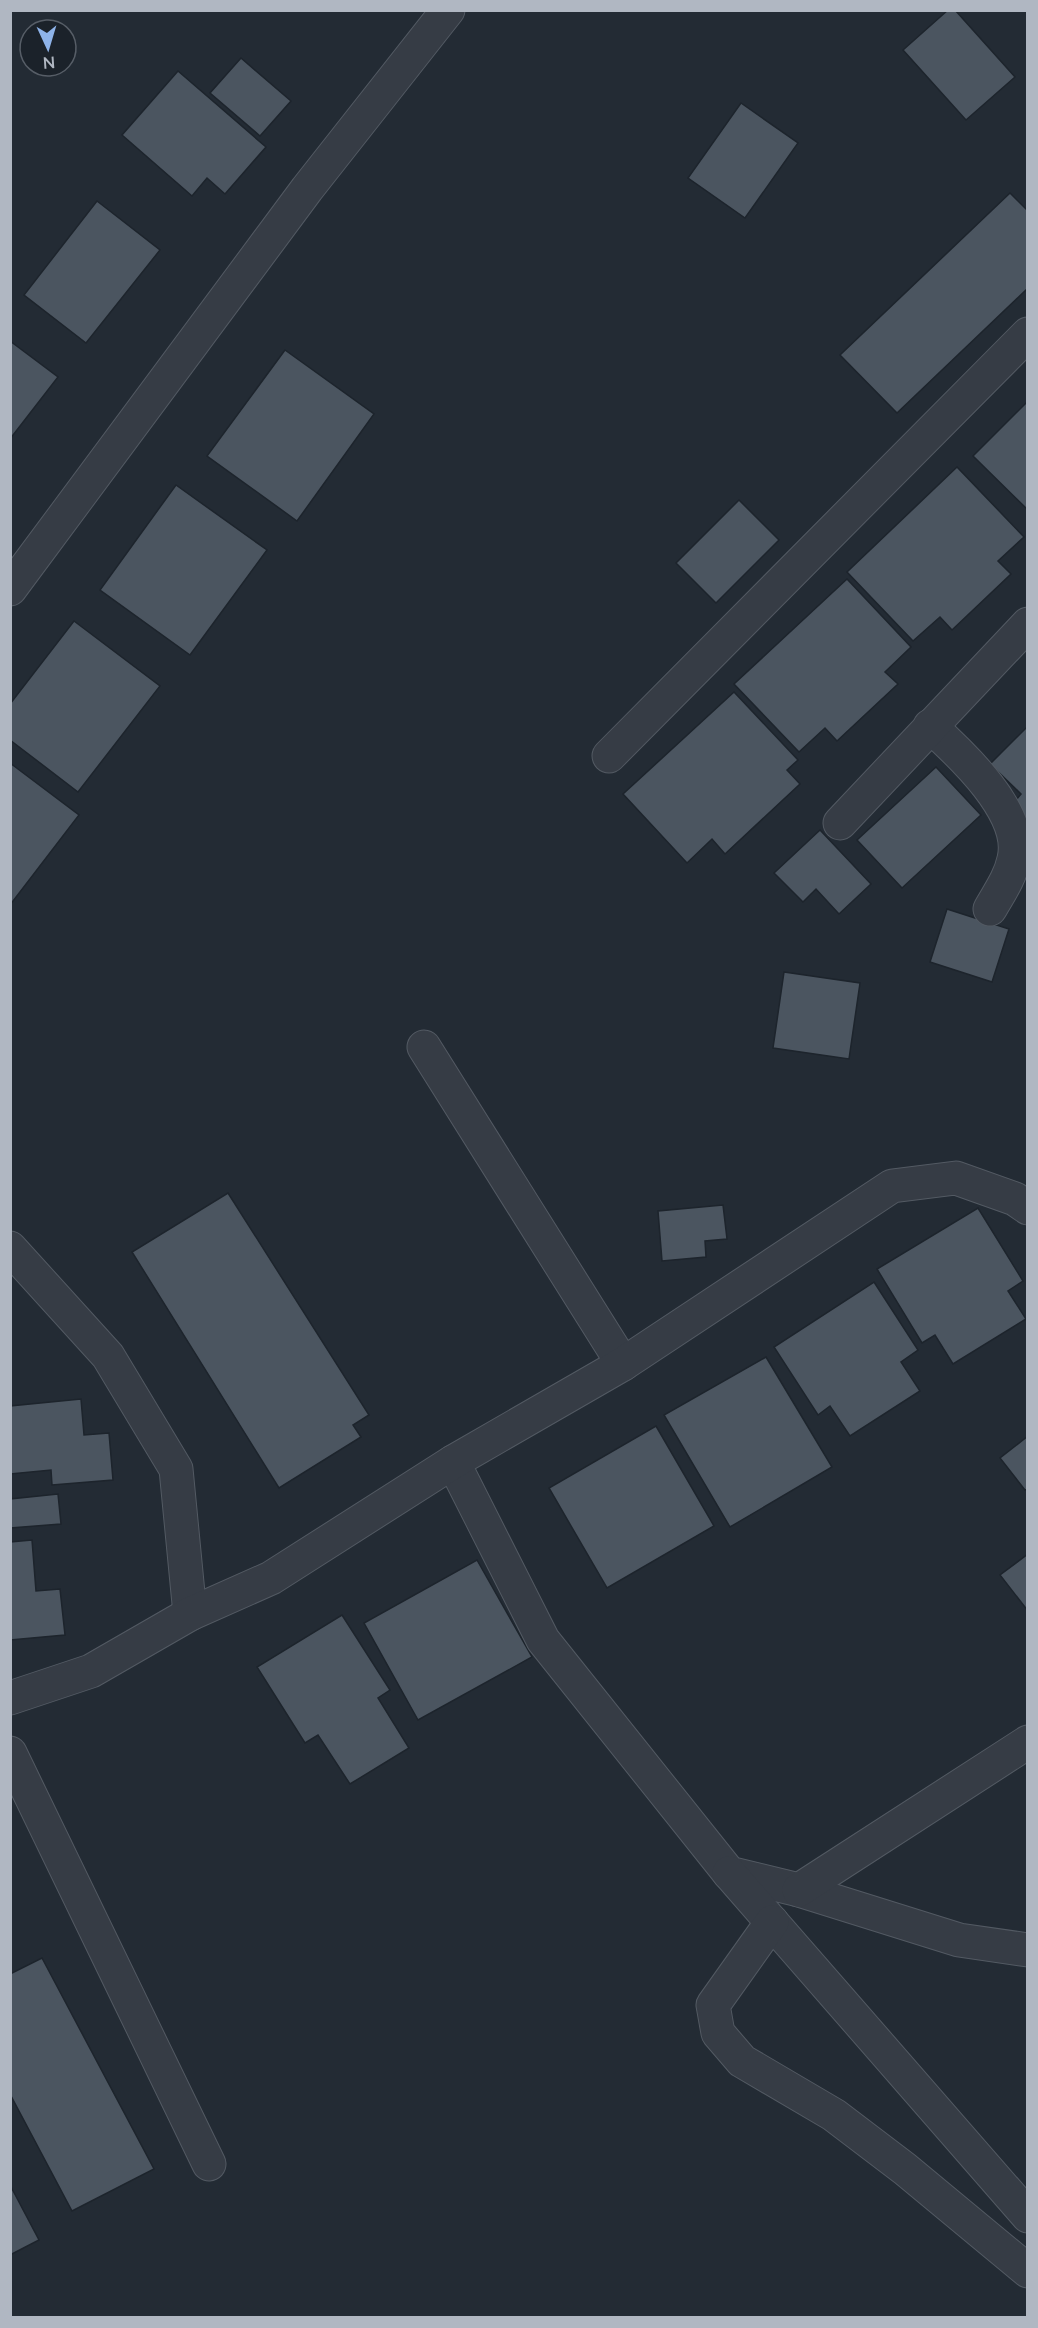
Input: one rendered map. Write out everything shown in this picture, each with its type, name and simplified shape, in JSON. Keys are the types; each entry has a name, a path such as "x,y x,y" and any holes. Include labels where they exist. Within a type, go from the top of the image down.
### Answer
{"street":[{"path":"10,589 308,189 448,10"},
{"path":"609,756 1028,334"},
{"path":"840,823 1028,624"},
{"path":"930,726 958,752 995,796 1002,805 1013,831 1015,857 1007,881 990,909"},
{"path":"424,1047 623,1364"},
{"path":"10,1698 91,1671 190,1614 271,1578 453,1462 623,1364 892,1186 956,1178 1015,1199 1028,1208"},
{"path":"10,1248 108,1356 176,1469 190,1614"},
{"path":"453,1462 543,1640 729,1873 1028,2216"},
{"path":"799,1890 1028,1742"},
{"path":"10,1753 208,2163"},
{"path":"729,1873 799,1890 959,1940 1028,1950"},
{"path":"772,1923 713,2005 718,2033 742,2061 834,2115 905,2169 1028,2271"}],"building":[{"path":"948,10 955,10 1015,77 966,120 903,50"},
{"path":"241,58 291,101 260,136 210,93"},
{"path":"178,71 266,147 225,194 207,178 192,196 122,135"},
{"path":"741,103 798,143 745,218 688,178"},
{"path":"1010,193 1028,211 1028,288 897,413 840,355"},
{"path":"97,201 160,250 86,343 24,295"},
{"path":"10,341 58,377 10,439"},
{"path":"285,350 374,414 297,521 207,456"},
{"path":"1028,401 1028,510 973,456"},
{"path":"957,467 1024,537 998,561 1011,574 952,630 940,617 913,641 847,572"},
{"path":"176,485 267,550 190,655 100,590"},
{"path":"739,500 779,540 716,603 676,563"},
{"path":"847,579 911,647 885,672 898,684 837,741 825,728 799,752 734,684"},
{"path":"74,621 160,686 78,792 10,740 10,704"},
{"path":"734,692 798,760 787,770 800,784 725,854 712,839 687,863 623,794"},
{"path":"1028,726 1028,821 1011,806 1021,794 990,764"},
{"path":"10,763 79,815 10,905"},
{"path":"936,767 981,815 902,888 857,840"},
{"path":"820,830 871,884 839,914 816,889 803,902 774,873"},
{"path":"947,909 1009,929 992,982 930,962"},
{"path":"784,972 860,983 849,1059 773,1048"},
{"path":"228,1193 369,1415 353,1425 361,1437 279,1488 132,1252"},
{"path":"723,1205 727,1239 705,1241 706,1257 662,1261 658,1211"},
{"path":"978,1208 1023,1281 1008,1291 1026,1319 953,1364 935,1335 922,1343 877,1269"},
{"path":"874,1282 918,1350 901,1362 920,1391 850,1436 830,1406 818,1415 774,1347"},
{"path":"766,1357 832,1467 730,1527 664,1415"},
{"path":"81,1399 84,1435 109,1433 113,1480 52,1485 51,1470 10,1474 10,1406"},
{"path":"656,1426 714,1526 607,1588 549,1488"},
{"path":"1028,1436 1028,1489 1025,1490 1000,1458"},
{"path":"58,1494 61,1524 10,1528 10,1499"},
{"path":"32,1540 36,1591 60,1589 65,1635 10,1640 10,1542"},
{"path":"1028,1554 1028,1611 1000,1575"},
{"path":"477,1560 532,1657 418,1720 364,1623"},
{"path":"342,1615 390,1690 378,1698 409,1748 350,1784 318,1735 305,1743 257,1667"},
{"path":"42,1958 154,2169 72,2211 10,2094 10,1974"},
{"path":"10,2185 39,2240 10,2255"}]}
